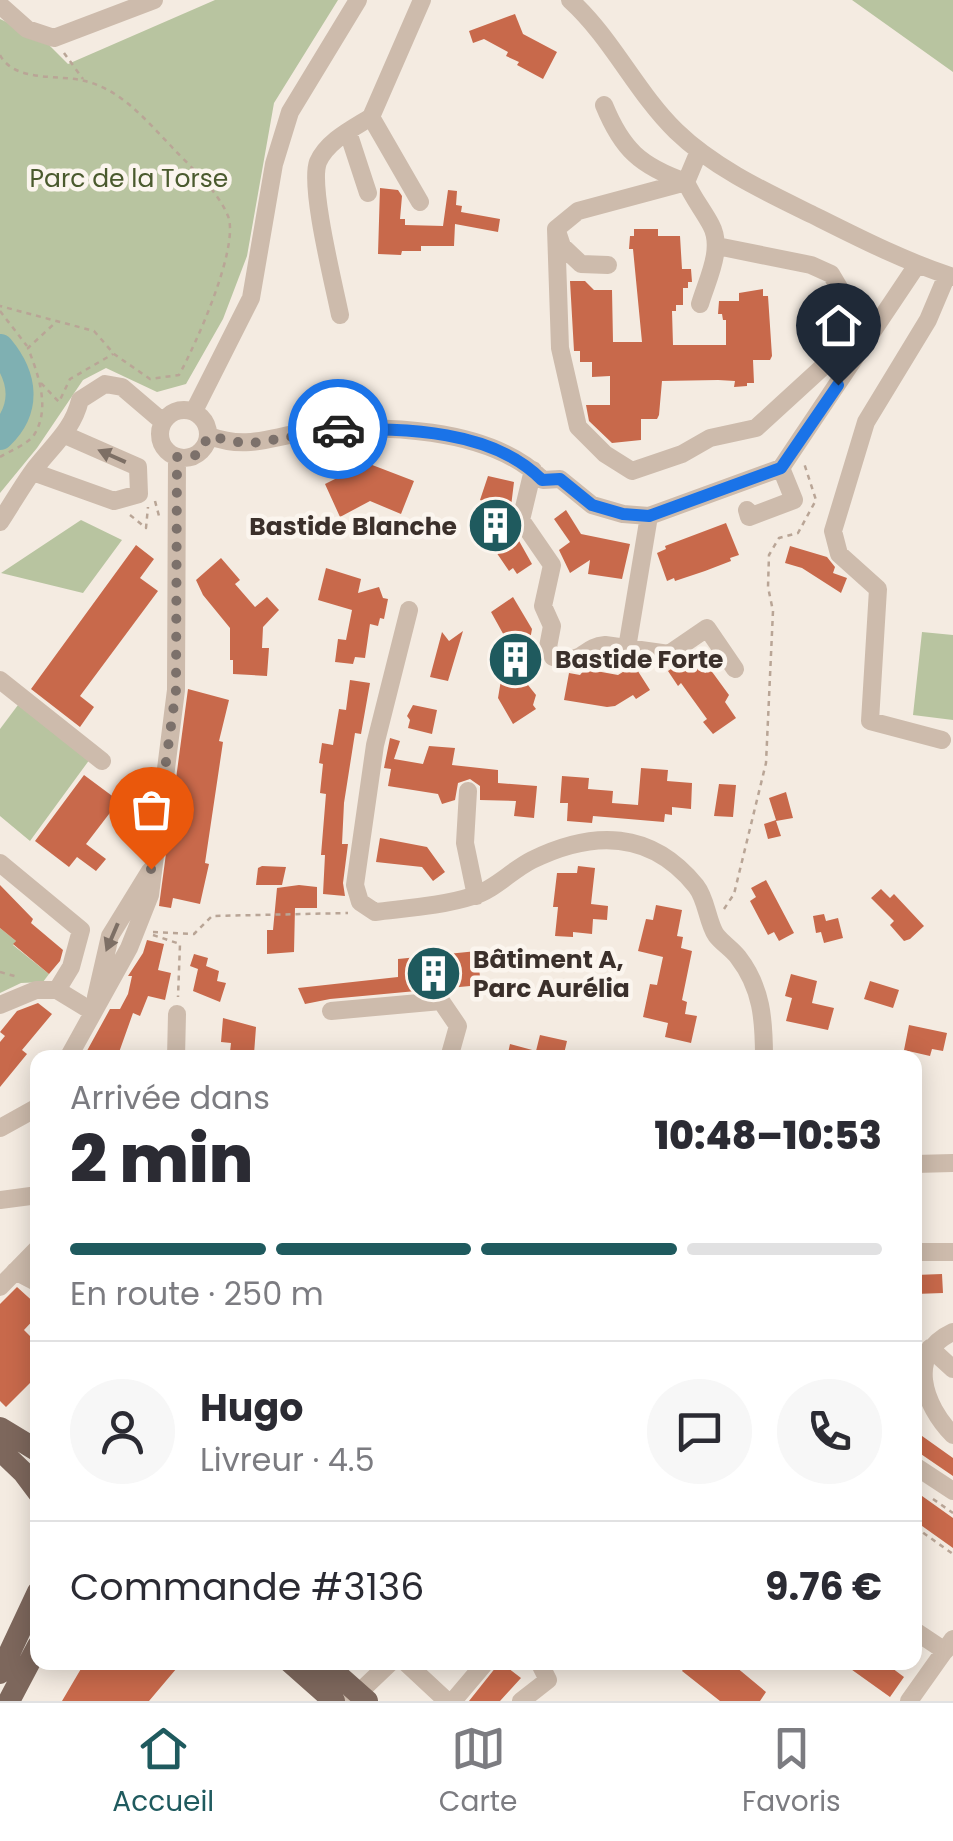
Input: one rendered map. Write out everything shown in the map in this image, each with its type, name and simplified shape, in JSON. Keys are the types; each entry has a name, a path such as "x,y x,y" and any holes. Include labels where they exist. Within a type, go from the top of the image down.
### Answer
{"main road":[{"path":"0,1428 30,1447"},
{"path":"0,1450 30,1482"},
{"path":"0,1673 11,1630 30,1603"},
{"path":"9,1701 30,1661"},
{"path":"299,1670 334,1701"},
{"path":"331,1670 358,1698"}],"street":[{"path":"0,5 27,29 54,38 154,0"},
{"path":"194,411 252,298 274,164 290,112 358,0"},
{"path":"340,316 317,191 318,164 332,142 371,118 422,0"},
{"path":"570,0 618,54 654,107 699,151 782,200 917,265 950,276 866,422 833,531 839,554 878,590 870,721 942,740"},
{"path":"604,105 628,151 664,174 686,182 697,207 711,225 717,246 700,304"},
{"path":"371,118 420,202"},
{"path":"348,132 368,193"},
{"path":"686,182 699,151"},
{"path":"556,229 578,211 686,182"},
{"path":"556,229 560,348 578,427 606,454 632,471 682,454 710,438 756,428 838,353 850,322 847,301 831,274 812,265 717,246"},
{"path":"556,229 562,246 581,264 608,265"},
{"path":"209,436 247,444 337,430 431,432 523,460 542,480 560,479 592,505 649,516 781,468 917,265"},
{"path":"0,522 75,419 80,400 105,384 122,387 163,422"},
{"path":"72,1050 93,1012 110,936 151,869 176,690 177,457 161,442 163,422 177,410 194,411 206,422 209,436 197,455 177,457"},
{"path":"33,472 114,502 139,494 138,467 65,434"},
{"path":"747,510 749,517 794,500 781,468"},
{"path":"533,470 520,520 552,564 543,606 552,626 548,647 553,657 571,661 596,646 669,654 707,628 735,668"},
{"path":"626,648 649,516"},
{"path":"409,610 375,745 355,884 360,902 375,912 476,896 532,860 574,844 609,840 645,844 673,862 699,889 716,934 738,956 754,982 764,1014 764,1050"},
{"path":"0,680 102,760"},
{"path":"468,791 464,843 476,896"},
{"path":"0,863 81,930 70,967 57,990"},
{"path":"0,1005 36,990 57,990 93,1012"},
{"path":"330,1011 441,1000 458,1026 450,1050"},
{"path":"176,1050 177,1014"},
{"path":"0,1128 30,1111"},
{"path":"922,1164 953,1163"},
{"path":"0,1200 30,1196"},
{"path":"922,1252 953,1252"},
{"path":"0,1287 30,1256"},
{"path":"14,1271 30,1279"},
{"path":"953,1332 930,1348 922,1380 936,1418 953,1434"},
{"path":"930,1348 953,1369"},
{"path":"922,1471 953,1491"},
{"path":"908,1701 945,1657 922,1637"},
{"path":"358,1698 384,1670"},
{"path":"415,1670 450,1701 479,1670"},
{"path":"521,1701 548,1680 543,1670"}],"path":[{"path":"54,38 84,80"},
{"path":"0,56 4,63 34,76 84,80 115,92 152,125 216,195 230,219 227,246 203,331 179,376 150,378 114,354 94,331 0,309"},
{"path":"0,309 28,348 40,382 41,412 33,436 0,457"},
{"path":"28,348 58,320"},
{"path":"66,332 69,324"},
{"path":"40,382 59,402 70,379 114,354"},
{"path":"713,927 734,894 766,763 773,611 768,586 769,555 780,538 798,533 816,500 798,445"},
{"path":"114,502 146,528 150,500 157,501 160,528 176,538"},
{"path":"177,1014 180,944 154,938 152,932 194,934 212,916 375,912"},
{"path":"922,1532 953,1554"}],"green space":[{"name":"Parc de la Torse","path":"215,0 338,0 274,103 247,256 223,319 186,384 157,392 106,368 83,380 37,448 0,493 0,19 43,39 68,64"},
{"path":"852,0 953,0 953,72"},
{"path":"81,520 122,540 83,593 1,573"},
{"path":"922,632 953,635 953,720 913,715"},
{"path":"18,705 90,759 30,841 0,816 0,729"},
{"path":"0,928 16,941 13,945 49,974 43,982 21,983 0,993"}],"building":[{"path":"515,14 523,34 557,52 543,79 517,65 519,62 506,56 508,52 484,39 473,43 469,31"},
{"path":"380,188 398,190 402,196 400,219 405,219 405,225 443,226 448,190 457,191 456,205 462,206 461,212 500,219 498,232 455,224 454,246 421,246 421,251 402,251 401,255 378,254"},
{"path":"634,229 658,229 658,236 680,236 682,269 691,269 692,282 683,288 683,305 676,305 676,311 672,311 673,345 726,345 726,320 718,314 719,301 739,301 739,293 763,289 763,296 768,296 772,356 770,360 753,360 754,383 747,386 734,387 735,381 718,380 662,381 659,415 657,419 641,419 641,440 612,443 589,421 586,405 610,405 610,376 592,377 592,362 580,362 580,351 574,351 570,281 585,281 594,290 612,290 613,342 642,342 633,249 629,249"},
{"path":"367,463 414,481 401,514 370,501 340,517 325,484"},
{"name":"Bastide Blanche","path":"488,476 514,482 509,523 532,564 517,574 513,568 509,571 479,527 485,502 480,500"},
{"path":"566,510 581,534 630,544 622,579 588,574 590,560 570,573 559,550 570,542 554,519"},
{"path":"726,523 739,555 705,571 667,581 657,553 665,546"},
{"path":"136,545 154,559 140,578 158,591 80,696 94,707 80,727 31,689"},
{"path":"790,546 827,557 835,567 833,573 847,578 841,593 802,568 785,563"},
{"path":"221,558 240,580 235,584 255,607 267,597 279,610 263,627 262,648 269,648 267,676 233,674 230,628 196,580"},
{"path":"326,568 361,579 358,593 379,587 383,598 388,599 384,619 380,618 378,626 370,624 365,658 355,657 353,664 335,662 338,639 346,640 352,610 318,600"},
{"name":"Bastide Forte","path":"513,597 532,629 526,662 541,665 530,674 528,685 536,695 536,709 513,724 498,698 503,668 498,667 506,639 491,612"},
{"path":"463,631 448,681 430,677 442,632 449,641"},
{"path":"692,654 705,673 710,669 729,695 725,702 736,718 713,734 703,722 707,719 668,671"},
{"path":"634,665 650,690 636,699 633,695 607,707 564,700 569,673 580,675 585,669 618,675"},
{"path":"350,680 370,683 361,734 355,733 344,803 342,844 348,844 345,896 323,894 325,855 321,855 326,794 320,793 323,764 319,763 322,743 333,745 339,709 346,710"},
{"path":"188,689 229,700 219,741 223,742 205,863 209,864 200,904 173,898 171,908 159,906"},
{"path":"413,705 437,710 432,734 408,728 407,716"},
{"path":"390,738 400,741 394,759 423,764 429,746 455,748 452,765 498,770 498,783 537,786 534,818 514,816 516,801 480,800 480,786 470,779 458,783 455,800 442,804 438,794 388,786 391,769 384,768"},
{"path":"641,768 668,770 667,781 692,783 691,809 672,807 672,815 665,814 664,822 593,816 592,823 567,821 568,803 560,803 562,776 589,778 588,789 613,791 612,803 638,805"},
{"path":"84,775 119,801 86,844 106,859 96,871 77,857 69,867 35,841"},
{"path":"719,784 736,785 733,817 714,816"},
{"path":"786,792 793,818 776,821 781,836 768,839 764,824 776,820 769,798"},
{"path":"380,838 427,847 445,872 433,881 422,867 376,862"},
{"path":"578,866 595,868 591,904 608,906 607,920 593,919 592,934 573,932 573,937 555,936 557,873 577,873"},
{"path":"286,867 282,885 256,885 258,868"},
{"path":"766,880 794,933 779,941 774,932 768,935 750,901 756,897 751,888"},
{"path":"0,885 33,919 31,923 63,950 49,974 0,928"},
{"path":"317,887 317,908 295,908 294,952 267,954 267,930 273,930 277,888"},
{"path":"881,889 890,898 894,894 924,926 910,939 904,941 890,925 894,921 871,898"},
{"path":"656,905 682,910 677,936 683,937 681,948 692,951 682,1000 687,1002 685,1014 697,1016 691,1043 665,1037 668,1023 643,1017 650,984 657,985 663,957 638,951 646,919 653,920"},
{"path":"824,914 826,921 838,918 843,938 824,943 821,932 816,933 813,916"},
{"path":"147,940 164,944 158,970 171,973 165,1000 148,996 140,1016 133,1013 120,1050 87,1050 110,1009 120,1009 128,994 132,976 128,976"},
{"name":"Bâtiment A, Parc Aurélia","path":"477,951 481,985 305,1004 298,988 398,977 398,959"},
{"path":"194,954 208,958 206,966 219,971 217,981 226,983 220,1002 193,991 198,969 190,966"},
{"path":"791,974 817,981 812,1003 834,1008 828,1030 786,1021 792,998 785,996"},
{"path":"870,981 899,990 893,1008 864,999"},
{"path":"38,1003 52,1014 22,1050 27,1054 0,1087 0,1042 5,1036 0,1032 17,1011"},
{"path":"223,1018 256,1027 254,1050 230,1050 231,1043 221,1042"},
{"path":"909,1025 947,1033 943,1051 932,1049 930,1056 922,1054 922,1050 904,1050"},
{"path":"540,1035 567,1041 565,1050 536,1050"},
{"path":"510,1044 532,1050 509,1050"},
{"path":"942,1274 943,1293 922,1294 922,1275"},
{"path":"17,1287 30,1299 30,1324 24,1330 30,1336 30,1383 6,1407 0,1401 0,1304"},
{"path":"922,1436 953,1458 953,1476 922,1455"},
{"path":"922,1496 953,1518 953,1548 922,1526"},
{"path":"80,1670 175,1670 149,1701 62,1701"},
{"path":"494,1670 510,1670 521,1678 500,1701 469,1701"},
{"path":"740,1670 766,1692 760,1701 720,1701 682,1671"},
{"path":"852,1670 895,1670 904,1677 890,1697"}],"waterway":[{"path":"0,348 14,370 19,393 15,415 0,436"}],"way so far":[{"path":"151,869 176,690 177,457 197,455 209,436 247,444 338,429"}],"place":[{"name":"Bastide Blanche","path":"496,526"},
{"name":"Bastide Forte","path":"516,659"},
{"name":"Bâtiment A, Parc Aurélia","path":"434,973"}],"route":[{"path":"338,429 431,432 483,446 523,460 542,480 560,479 592,505 649,516 781,468 838,385"}]}
